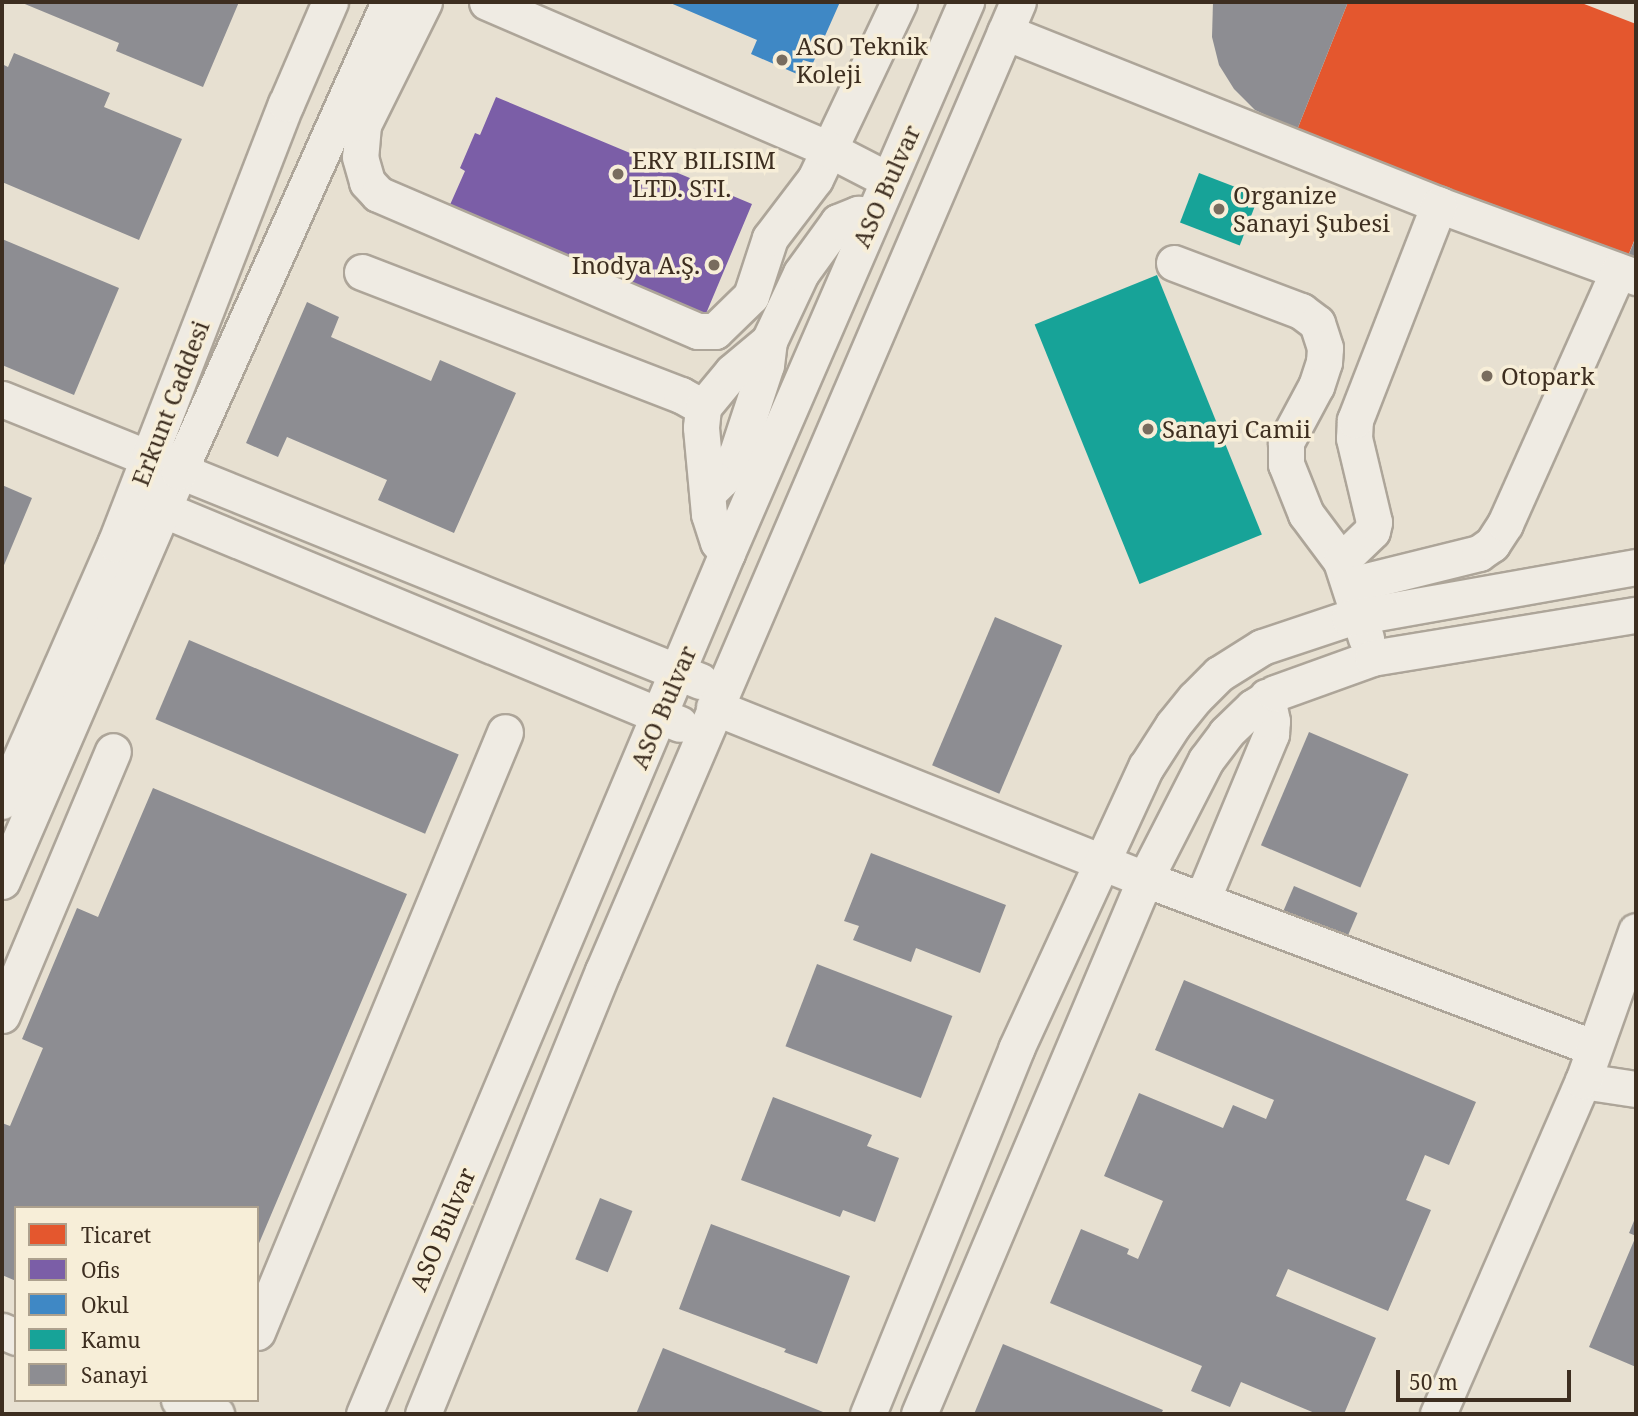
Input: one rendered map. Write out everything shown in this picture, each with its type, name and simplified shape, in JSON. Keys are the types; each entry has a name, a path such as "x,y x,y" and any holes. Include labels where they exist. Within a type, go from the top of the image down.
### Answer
{"street":[{"name":"Erkunt Caddesi","path":"2,802 148,504 286,104 330,2"},
{"path":"163,466 388,2"},
{"path":"424,2 363,125 360,157 367,182 378,194 698,331 715,331 751,296 770,238 816,178 899,2"},
{"path":"487,2 830,150 888,180"},
{"name":"ASO Bulvar","path":"364,1414 727,553 966,2"},
{"path":"1012,17 1440,205 1627,274 1505,524 1492,544 1479,553 1350,587 1219,674 1173,724 1157,748 1016,1049 872,1405 920,1413 1145,879 1206,760 1226,733 1267,697 1315,676 1372,658 1636,615"},
{"name":"ASO Bulvar","path":"423,1414 713,710 1012,17"},
{"path":"1350,587 1374,522 1354,438 1355,420 1440,205"},
{"path":"708,493 722,479 737,453 766,365 768,341 801,273 831,229 852,215 872,217"},
{"path":"1174,263 1301,311 1317,323 1325,348 1324,362 1316,386 1286,442 1285,453 1306,514 1350,587 1372,658"},
{"path":"362,272 681,395 703,407"},
{"path":"727,553 711,526 701,427 703,407 732,372 768,341"},
{"path":"2,399 678,672 713,710 1104,860 1145,879 1592,1047"},
{"path":"2,881 148,504 660,715 713,710"},
{"path":"1350,587 1636,567"},
{"path":"1202,900 1270,734 1271,709 1267,697"},
{"path":"259,1327 505,732"},
{"path":"2,1015 113,751"},
{"path":"1438,1414 1583,1081 1592,1047 1636,931"},
{"path":"1583,1081 1636,1089"},
{"path":"184,1402 216,1414"}],"building: Ticaret":[{"path":"1348,2 1579,2 1636,24 1636,236 1626,261 1297,130"}],"building: Ofis":[{"path":"496,97 752,204 705,316 449,207 465,171 460,168 475,133 480,135"}],"building: Okul":[{"path":"668,2 840,2 813,63 803,60 797,74 751,54 757,40"}],"building: Kamu":[{"name":"Organize Sanayi Şubesi","path":"1199,173 1259,196 1240,245 1180,222"},
{"name":"Sanayi Camii","path":"1157,275 1262,535 1140,584 1035,324"}],"building: Sanayi":[{"path":"20,2 239,2 203,87 116,51 119,43"},
{"path":"1213,2 1348,2 1297,130 1255,110 1234,89 1219,65 1212,37"},
{"path":"14,53 110,93 104,107 182,139 139,240 2,182 2,64 8,67"},
{"path":"1636,237 1636,264 1626,261"},
{"path":"2,239 119,288 74,395 2,365"},
{"path":"307,302 339,317 331,337 431,381 440,360 516,393 454,533 378,500 387,480 287,437 278,457 246,443"},
{"path":"2,485 32,498 2,570"},
{"path":"995,617 1062,646 999,794 932,765"},
{"path":"189,640 459,754 425,834 155,719"},
{"path":"1309,732 1408,774 1360,887 1261,845"},
{"path":"153,788 407,894 259,1243 259,1206 14,1206 14,1280 2,1275 2,1123 10,1126 43,1048 22,1039 77,908 98,917"},
{"path":"871,853 1006,905 980,973 916,948 911,962 853,940 859,926 844,921"},
{"path":"1294,886 1358,913 1344,944 1281,917"},
{"path":"817,964 952,1016 921,1098 785,1046"},
{"path":"1184,980 1476,1102 1449,1165 1425,1155 1406,1200 1431,1210 1388,1311 1288,1269 1276,1296 1376,1338 1344,1414 1317,1414 1241,1382 1230,1407 1191,1391 1202,1366 1050,1303 1081,1229 1129,1249 1127,1254 1138,1259 1163,1201 1104,1176 1139,1093 1223,1128 1233,1105 1266,1119 1274,1100 1155,1050"},
{"path":"773,1097 872,1135 867,1146 899,1158 875,1222 843,1210 840,1217 741,1180"},
{"path":"600,1198 632,1211 608,1272 575,1259"},
{"path":"1636,1216 1636,1236 1629,1233"},
{"path":"711,1224 850,1276 817,1364 784,1352 786,1349 679,1309"},
{"path":"1636,1236 1636,1367 1589,1347"},
{"path":"1003,1344 1163,1410 1161,1414 974,1414"},
{"path":"663,1348 828,1414 636,1414"}],"place":[{"name":"ASO Teknik Koleji","path":"782,60"},
{"name":"ERY BILISIM LTD. STI.","path":"618,174"},
{"name":"Organize Sanayi Şubesi","path":"1219,209"},
{"name":"Inodya A.Ş.","path":"714,265"},
{"name":"Otopark","path":"1487,376"},
{"name":"Sanayi Camii","path":"1148,429"}]}
